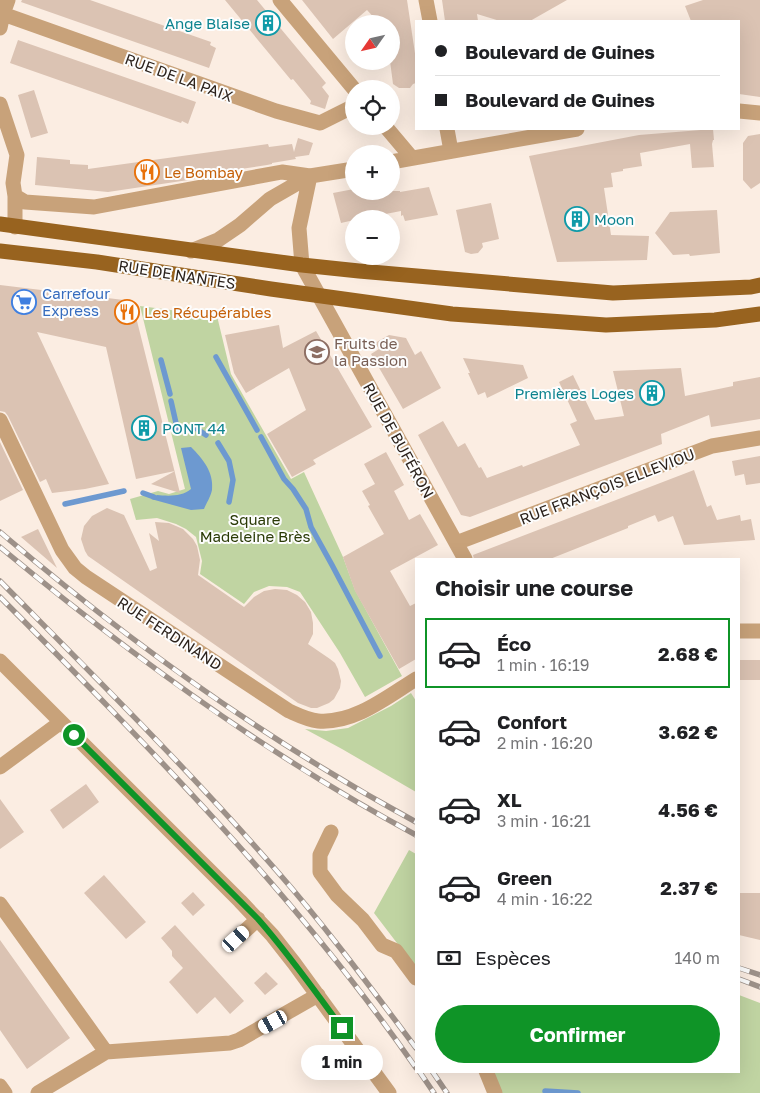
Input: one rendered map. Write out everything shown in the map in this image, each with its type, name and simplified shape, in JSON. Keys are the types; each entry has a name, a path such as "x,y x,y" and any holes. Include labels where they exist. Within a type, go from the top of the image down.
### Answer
{"main road":[{"name":"RUE DE NANTES","path":"7,226 359,271 613,294 760,285"},
{"name":"RUE DE NANTES","path":"0,251 96,262 452,314 606,325 715,320 760,314"}],"street":[{"path":"280,0 347,80"},
{"path":"426,0 430,20"},
{"name":"RUE DE LA PAIX","path":"4,14 276,111 320,123 345,110"},
{"path":"0,104 17,155 14,183 15,196 7,226"},
{"path":"740,111 760,113"},
{"path":"447,130 451,151"},
{"path":"400,160 571,130"},
{"path":"393,135 412,158"},
{"name":"RUE DE NANTES","path":"15,196 25,202 94,206 282,172 310,176 345,170"},
{"path":"310,176 299,228 302,264 319,295"},
{"name":"RUE DE NANTES","path":"191,250 218,240 240,225 270,198 310,176"},
{"name":"RUE DE BUFÉRON","path":"319,295 464,558"},
{"name":"RUE FERDINAND","path":"0,420 62,550 75,568 289,711 316,721 344,719 373,706 415,681"},
{"name":"RUE FRANÇOIS ELLEVIOU","path":"456,544 712,446 760,438"},
{"path":"740,631 760,631"},
{"path":"0,661 258,919 318,996 389,1093"},
{"path":"0,767 61,722"},
{"path":"331,832 320,855 320,872 337,895 363,920 382,945 396,951 415,977"},
{"path":"0,904 106,1052"},
{"path":"236,939 258,919"},
{"path":"38,1093 106,1052 230,1043 239,1040 318,996"},
{"path":"487,1073 495,1093"},
{"path":"0,1086 5,1093"}],"green space":[{"name":"Square Madeleine Brès","path":"140,306 217,316 231,374 291,479 304,472 343,557 355,590 402,676 365,697 340,653 300,592 287,587 269,586 254,592 244,604 200,574 202,561 196,537 186,529 157,518 136,520 130,499 158,491 169,494 185,489"},
{"path":"411,693 415,699 415,791 305,729 326,731 348,728 391,706"},
{"path":"409,850 415,853 415,967 374,913"},
{"path":"740,995 760,1003 760,1093 498,1093 491,1073 740,1073"}],"water":[{"path":"191,447 203,461 211,477 212,490 204,509 191,510 151,499 157,495 179,495 191,489 181,448"}],"building":[{"path":"22,0 90,0 211,42 210,45 216,48 209,68 21,2"},
{"path":"225,0 257,0 326,83 322,87 329,96 325,109 310,104 311,101 293,79 291,80"},
{"path":"302,0 407,0 415,53 415,83 410,88 400,88 400,80 392,80 391,70 400,70 400,15 372,15 367,10 361,15 345,15 345,29 333,39"},
{"path":"442,0 567,0 532,20 497,20 477,14 478,20 445,20"},
{"path":"703,0 760,0 760,97 740,94 740,20 691,20 685,6"},
{"path":"18,40 196,102 188,124 10,63"},
{"path":"34,90 48,133 31,138 18,95"},
{"name":"Moon","path":"713,130 714,167 692,168 690,144 640,153 642,166 611,173 613,187 604,188 611,235 649,236 647,260 557,262 529,156 639,135"},
{"path":"760,134 760,183 751,189 743,180 743,143 748,136"},
{"path":"298,138 313,143 309,155 267,165 194,176 195,179 108,192 35,185 37,157 70,160 70,164 88,165 88,169 268,144 269,147 292,144 294,152"},
{"path":"429,187 438,215 405,221 403,215 401,216 400,210 345,210 345,222 341,223 333,193 345,191 345,200 400,200 400,192"},
{"path":"491,203 499,239 482,243 483,247 478,253 471,254 465,252 456,210"},
{"path":"717,210 720,253 690,256 689,254 673,255 655,233 670,212"},
{"path":"0,285 132,301 175,471 136,479 106,347 37,332 109,484 52,493 46,479 40,482 8,416 5,412 0,411"},
{"path":"279,325 283,348 316,331 372,427 313,460 316,464 292,477 267,434 306,410 289,368 246,393 234,373 225,335"},
{"path":"389,335 406,338 415,355 421,351 441,388 403,409 371,354 379,349 375,343"},
{"path":"463,358 523,365 528,378 487,398 485,392 478,395"},
{"path":"681,368 685,396 733,386 733,382 760,377 760,419 711,427 709,415 661,434 662,444 470,517 461,515 418,435 443,421 458,447 465,443 487,478 522,465 523,467 580,445 570,424 577,421 559,382 573,375 595,420 624,416 613,371"},
{"path":"0,442 23,490 0,501"},
{"path":"386,452 404,485 394,491 409,520 420,514 438,545 390,571 410,606 415,604 415,660 399,669 355,591 343,557 384,534 362,491 375,484 364,464"},
{"path":"760,456 760,483 746,485 744,474 735,476 732,461"},
{"path":"694,470 707,507 711,505 717,520 740,515 741,521 751,519 755,540 684,545 673,516 658,522 655,515 628,526 628,528 553,558 474,558 473,555"},
{"path":"175,471 180,493 151,484"},
{"path":"107,508 124,515 150,571 157,568 149,533 159,541 155,522 169,523 183,529 197,546 200,560 198,575 244,607 254,597 264,591 275,589 287,590 297,595 305,602 311,612 313,634 308,644 335,663 338,669 341,681 340,688 334,699 317,708 311,708 298,703 88,556 81,539 84,526 92,516"},
{"path":"38,529 57,568 21,537"},
{"path":"740,660 760,660 760,680 740,680"},
{"path":"86,784 99,802 63,829 50,810"},
{"path":"0,799 24,832 0,849"},
{"path":"104,875 146,922 126,939 84,893"},
{"path":"193,892 205,905 193,916 181,903"},
{"path":"740,893 760,893 760,940 740,935"},
{"path":"175,925 244,1001 230,1014 215,997 197,1014 169,982 183,968 172,956 172,951 161,938"},
{"path":"0,940 70,1038 27,1069 0,1030"},
{"path":"266,972 278,984 265,995 254,983"}],"waterway":[{"path":"216,357 257,430"},
{"path":"161,360 170,394"},
{"path":"171,401 178,432"},
{"path":"197,429 206,435"},
{"path":"261,437 284,479 306,509 311,527 380,656"},
{"path":"218,443 229,461 233,480 229,502"},
{"path":"65,504 124,491"},
{"path":"143,493 154,497"},
{"path":"545,1091 578,1093"}],"railway":[{"path":"0,532 98,612 200,688 306,758 415,821"},
{"path":"0,547 99,626 201,702 306,771 415,834"},
{"path":"0,581 141,724 276,870 313,913 415,1047"},
{"path":"0,597 111,709 271,882 370,1004 415,1067"},
{"path":"740,968 760,975"},
{"path":"740,979 760,987"},
{"path":"420,1073 434,1093"},
{"path":"433,1073 447,1093"}],"place":[{"name":"Ange Blaise","path":"268,23"},
{"name":"Le Bombay","path":"147,172"},
{"name":"Moon","path":"577,219"},
{"name":"Carrefour Express","path":"24,302"},
{"name":"Les Récupérables","path":"127,312"},
{"name":"Fruits de la Passion","path":"317,352"},
{"name":"Premières Loges","path":"652,393"},
{"name":"PONT 44","path":"144,428"}],"route":[{"path":"74,735 258,919 294,963 342,1028"}]}
